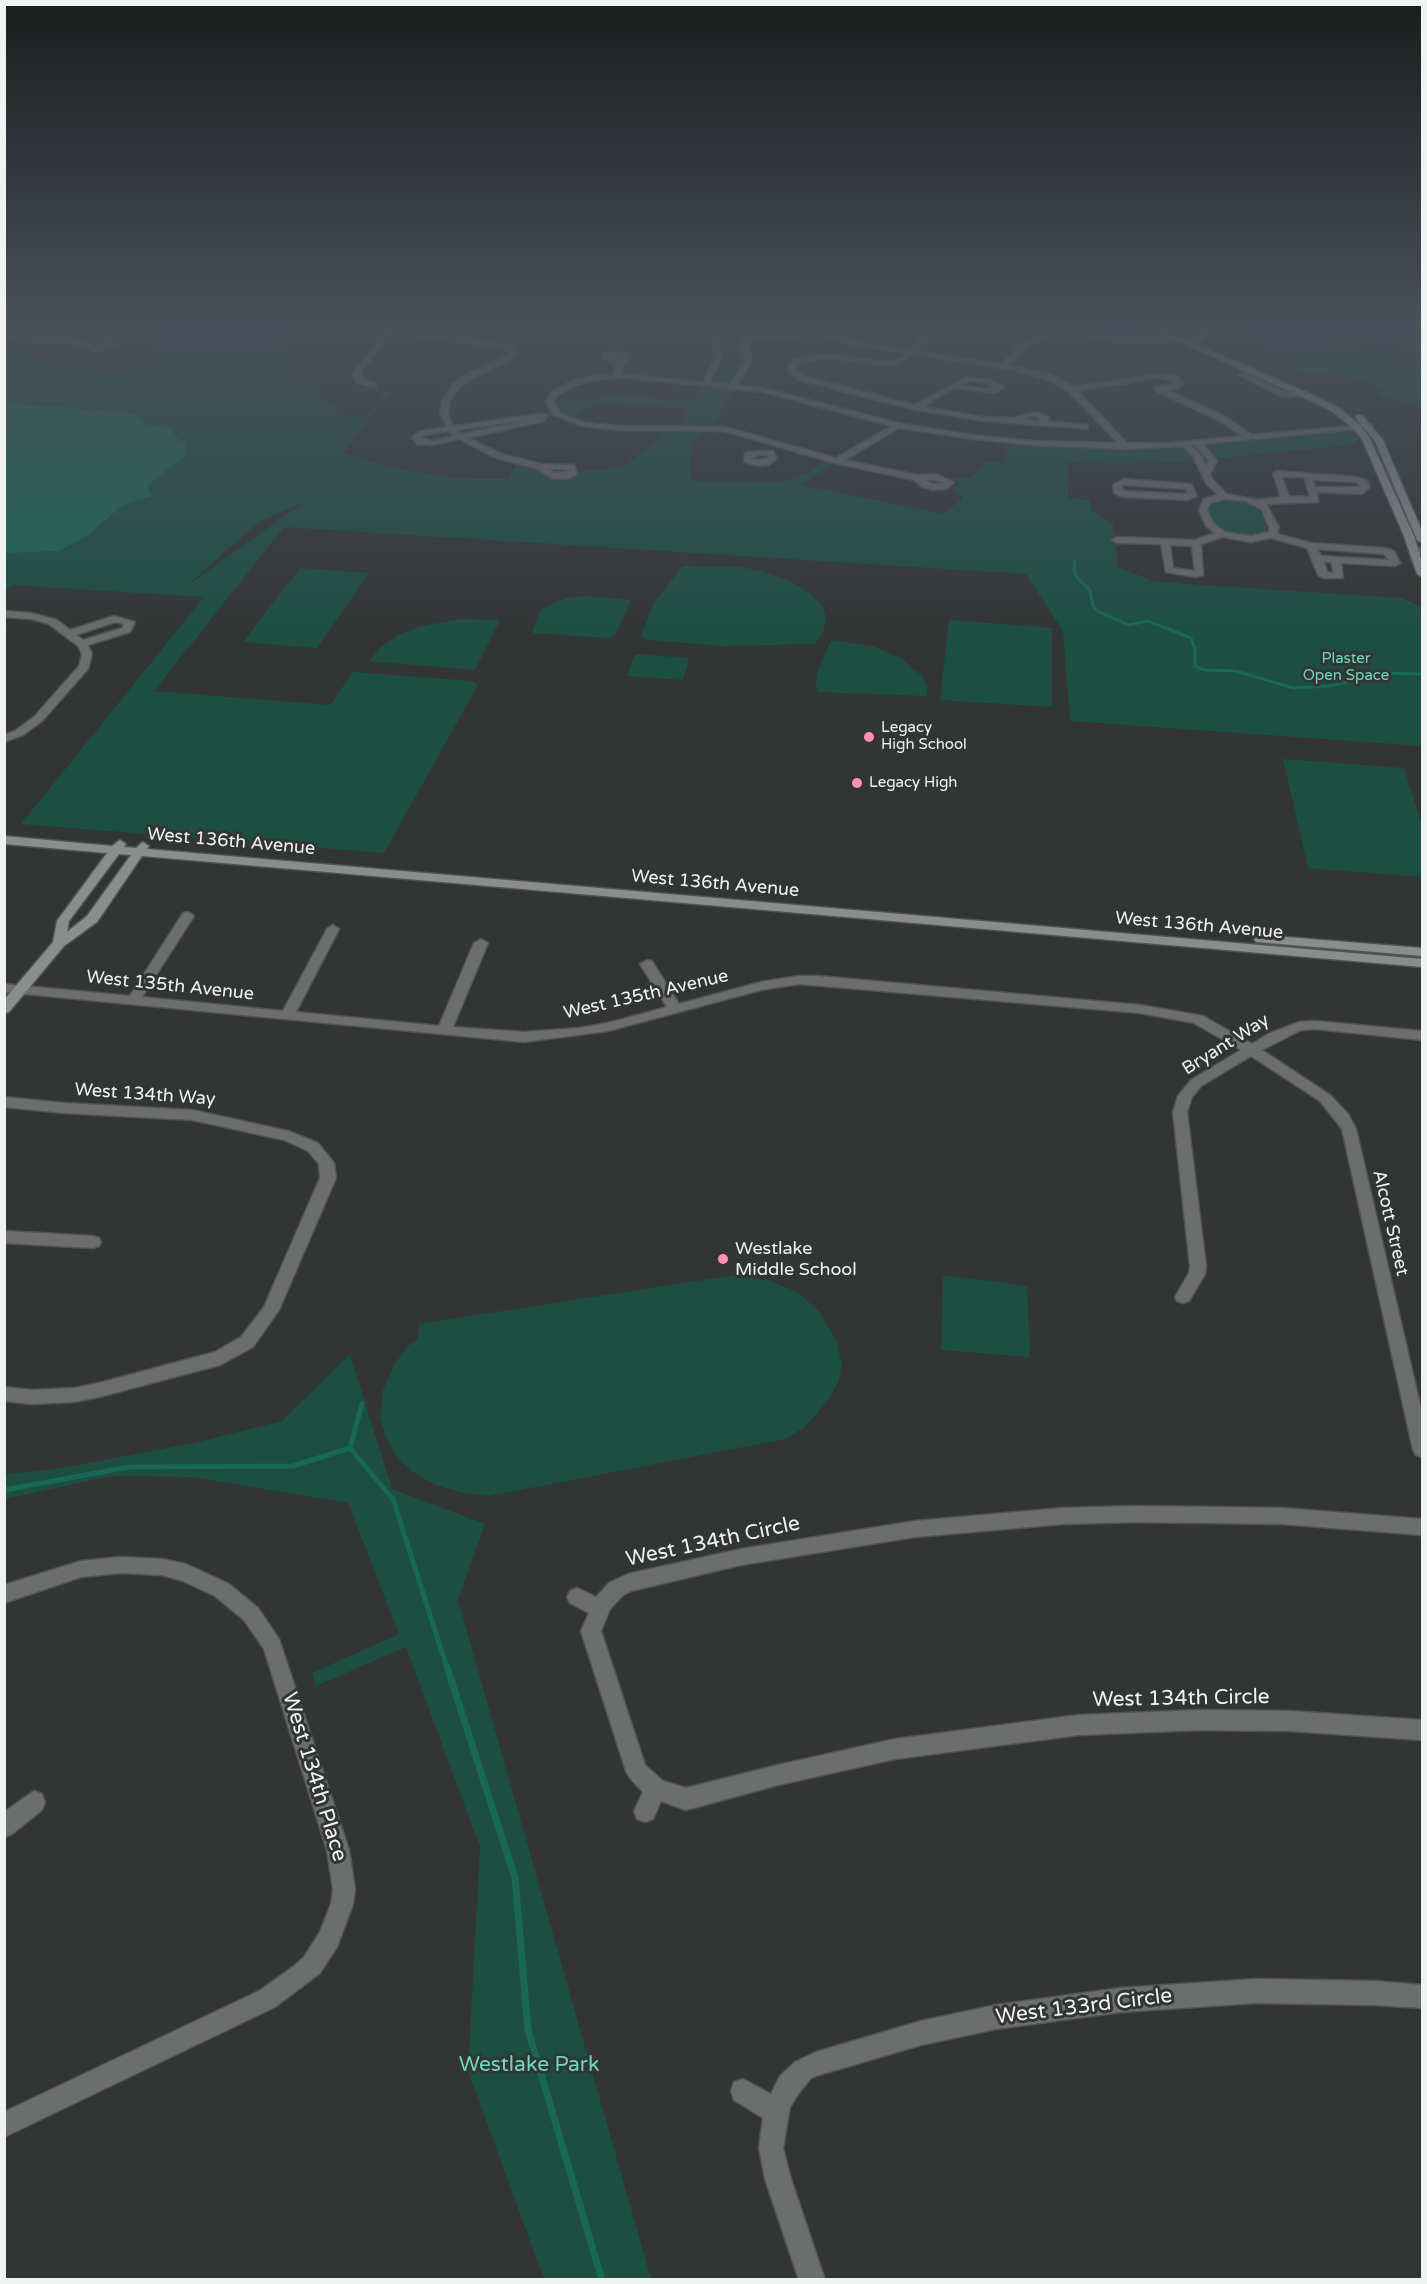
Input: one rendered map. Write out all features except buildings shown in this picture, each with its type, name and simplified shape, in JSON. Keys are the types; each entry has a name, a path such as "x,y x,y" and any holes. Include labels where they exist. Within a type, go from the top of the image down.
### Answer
{"main road":[{"path":"1362,434 1416,549 1422,574"},
{"path":"1374,434 1422,540"},
{"name":"West 136th Avenue","path":"4,832 118,846"},
{"name":"West 136th Avenue","path":"4,840 118,846 661,888 1422,963"},
{"path":"59,943 63,921 118,846"},
{"path":"4,1009 59,943 86,925 142,848"},
{"name":"West 136th Avenue","path":"142,848 639,895 1166,936 1422,952"},
{"path":"639,895 661,888"}],"street":[{"path":"425,434 416,438 420,442 432,443 472,434"},
{"path":"456,434 487,452 541,467"},
{"path":"740,434 837,461 917,478"},
{"path":"837,461 883,434"},
{"path":"952,434 1032,443 1126,447 1198,444 1294,434"},
{"path":"973,437 975,434"},
{"path":"1113,434 1126,447"},
{"path":"1245,434 1252,438"},
{"path":"1185,444 1198,457 1209,481 1224,496"},
{"path":"1198,444 1213,461 1207,473"},
{"path":"770,453 784,445"},
{"path":"1286,499 1277,474 1303,474 1308,477 1357,480 1364,483 1366,487 1362,491 1312,489"},
{"path":"1257,503 1286,499 1315,500 1308,477"},
{"path":"1124,482 1141,483 1189,487 1193,496 1122,494 1117,491 1117,485 1124,482"},
{"path":"1270,535 1274,527 1265,507 1224,496 1207,501 1203,510 1209,524 1222,534 1251,539 1270,535 1311,546 1385,551 1391,553 1395,563 1318,559"},
{"path":"1117,540 1196,543 1222,534"},
{"path":"1165,543 1169,570 1196,574 1200,573 1196,543"},
{"path":"1416,549 1422,545"},
{"path":"1311,546 1323,575 1340,576 1335,560"},
{"path":"4,614 45,619 82,644 87,654 84,667 39,719 19,733 4,739"},
{"path":"68,633 114,619 130,622 126,630 82,644"},
{"path":"133,1001 188,916"},
{"path":"287,1016 333,929"},
{"path":"444,1031 481,944"},
{"path":"647,964 675,1009"},
{"name":"West 135th Avenue","path":"4,988 487,1035 553,1035 608,1027 761,986 788,981 818,980 1176,1014 1211,1025 1251,1050"},
{"name":"Bryant Way","path":"1183,1297 1197,1274 1198,1266 1180,1112 1185,1095 1196,1083 1290,1028 1306,1025 1422,1035"},
{"name":"Alcott Street","path":"1251,1050 1332,1104 1349,1129 1422,1450"},
{"name":"West 134th Way","path":"4,1102 64,1108 192,1115 288,1136 314,1147 326,1163 328,1178 271,1310 247,1342 220,1358 74,1395 32,1397 4,1394"},
{"path":"4,1237 93,1242"},
{"name":"West 134th Circle","path":"1422,1527 1337,1519 1209,1514 1063,1516 915,1529 741,1557 628,1583 616,1589 599,1608 591,1631 596,1652 637,1771 656,1789 686,1799 778,1775 895,1749 1078,1725 1200,1720 1290,1721 1422,1731"},
{"name":"West 134th Place","path":"4,1594 81,1569 120,1565 162,1568 186,1573 222,1590 251,1614 272,1645 286,1686 338,1850 344,1889 342,1904 329,1940 312,1965 267,1999 4,2125"},
{"path":"577,1597 599,1608"},
{"path":"645,1811 656,1789"},
{"path":"4,1826 34,1802"},
{"name":"West 133rd Circle","path":"812,2280 778,2179 771,2148 776,2112 789,2085 803,2070 816,2064 921,2033 996,2017 1121,2000 1246,1991 1422,1996"},
{"path":"743,2091 776,2112"}],"green space":[{"name":"Plaster Open Space","path":"5,434 359,434 344,453 387,467 454,478 508,479 516,466 540,471 547,476 560,479 574,477 583,470 622,468 658,440 661,434 702,434 694,445 689,461 692,481 781,482 808,473 823,461 832,464 801,485 943,514 963,498 953,488 958,486 953,479 972,477 986,461 1002,463 1011,444 1137,449 1208,445 1321,434 1353,434 1357,444 1195,461 1121,464 1068,462 1068,498 1089,500 1092,511 1113,524 1118,567 1155,582 1401,598 1422,607 1422,746 1070,721 1063,631 1026,574 284,527 154,691 330,705 353,672 472,681 478,685 384,853 21,824 204,597 13,585 5,592","holes":["303,503 191,583 261,520"]},
{"path":"1216,500 1245,501 1258,507 1268,531 1264,535 1248,537 1228,533 1220,528 1210,518 1208,508"},
{"path":"683,566 740,567 761,571 790,581 811,594 823,607 826,619 823,632 815,644 724,646 648,640 641,637 654,602"},
{"path":"300,568 369,573 317,648 243,642"},
{"path":"584,596 631,600 615,635 608,638 532,633 538,614 543,608 567,598"},
{"path":"461,619 500,620 475,670 369,661 382,646 402,633 422,626"},
{"path":"949,620 1052,628 1052,707 940,700"},
{"path":"831,640 872,646 902,659 923,677 927,688 926,696 819,692 816,688 817,674"},
{"path":"635,654 689,658 683,680 627,676"},
{"path":"1283,759 1404,768 1422,825 1422,877 1308,868"},
{"path":"735,1275 769,1281 796,1291 819,1311 836,1340 842,1365 838,1382 829,1399 805,1427 785,1439 489,1496 460,1492 435,1485 413,1472 397,1457 387,1440 380,1418 383,1390 394,1365 409,1345 418,1339 419,1324"},
{"path":"943,1275 1027,1286 1030,1357 941,1350"},
{"name":"Westlake Park","path":"350,1354 392,1489 485,1524 458,1600 651,2279 544,2279 468,2071 480,1847 406,1647 316,1686 312,1673 399,1634 348,1503 192,1477 110,1476 5,1499 5,1474 56,1469 194,1443 282,1421"}],"shaded area":[{"path":"5,434 174,434 185,443 186,455 148,485 148,491 153,496 120,507 87,536 59,551 5,553"}],"waterway":[{"path":"1075,561 1074,571 1078,579 1090,590 1093,606 1099,612 1129,625 1148,621 1191,638 1195,649 1195,666 1204,670 1236,671 1293,688 1331,686 1378,673 1422,674"},
{"path":"350,1448 362,1404"},
{"path":"4,1490 129,1467 293,1466 350,1448"},
{"path":"350,1448 393,1499 447,1668"},
{"path":"447,1667 515,1878 528,2030 602,2280"}],"place":[{"name":"Legacy High School","path":"869,737"},
{"name":"Legacy High","path":"857,783"},
{"name":"Westlake Middle School","path":"723,1259"}]}
